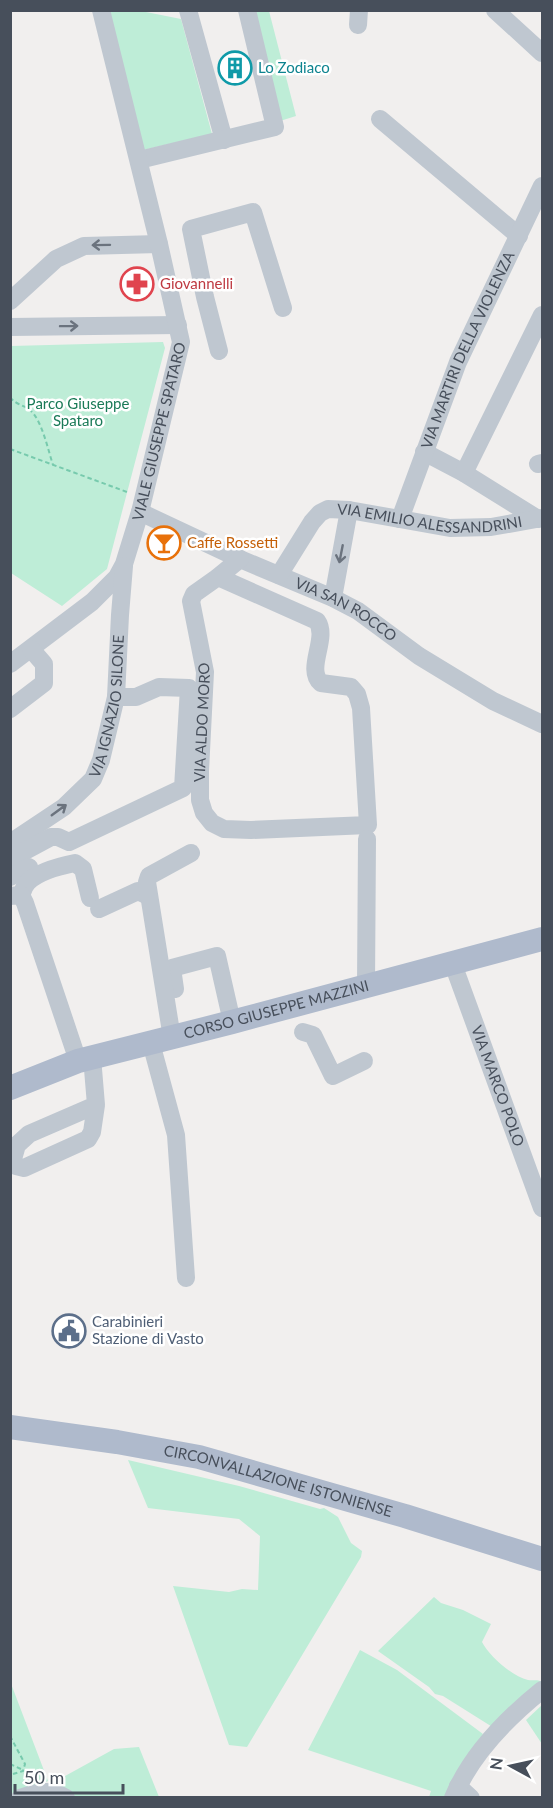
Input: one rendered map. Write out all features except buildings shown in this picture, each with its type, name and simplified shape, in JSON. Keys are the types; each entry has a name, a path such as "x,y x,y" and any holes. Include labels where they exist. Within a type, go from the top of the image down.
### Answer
{"main road":[{"name":"CORSO GIUSEPPE MAZZINI","path":"12,1081 85,1059 543,939"},
{"name":"CIRCONVALLAZIONE ISTONIENSE","path":"10,1427 117,1442 199,1457 405,1516 543,1559"}],"street":[{"name":"VIALE GIUSEPPE SPATARO","path":"10,664 92,602 117,577 124,564 142,505 181,342 139,160 101,10"},
{"path":"188,10 224,140"},
{"path":"139,160 275,127 247,10"},
{"path":"495,10 543,53"},
{"path":"380,119 519,236"},
{"name":"VIA MARTIRI DELLA VIOLENZA","path":"400,519 458,362 543,186"},
{"path":"219,351 191,229 253,212 282,308"},
{"path":"10,301 56,259 84,246 159,244"},
{"path":"173,304 205,297"},
{"path":"464,473 543,315"},
{"path":"10,327 178,325"},
{"path":"424,452 541,519"},
{"name":"VIA SAN ROCCO","path":"142,505 240,559 333,598 358,611 419,656 483,695 543,724"},
{"name":"VIA EMILIO ALESSANDRINI","path":"279,575 312,522 320,513 328,509 349,510 436,526 472,528 541,519"},
{"path":"333,598 349,510"},
{"name":"VIA ALDO MORO","path":"240,559 194,594 191,601 205,672 200,771 200,800 204,813 212,823 224,829 367,832"},
{"name":"VIA IGNAZIO SILONE","path":"10,843 64,807 93,779 101,760 116,697 124,564"},
{"path":"218,577 317,621 320,625 315,669 317,680 321,683 351,687 357,694 361,708 367,832 366,985"},
{"path":"10,710 44,683 44,664 31,649"},
{"path":"10,860 51,837 58,837 69,842 183,788 189,688 159,687 136,697 116,697"},
{"path":"186,1278 169,1038 147,882 149,876 191,853"},
{"path":"96,1105 85,1059 19,898 26,884 34,878 75,862 83,869 94,904 138,891 148,896"},
{"path":"10,877 30,867"},
{"path":"169,1038 172,968 181,965 217,956 232,1022"},
{"name":"VIA MARCO POLO","path":"453,964 543,1208"},
{"path":"296,1005 306,1041 322,1076"},
{"path":"303,1032 314,1035 333,1076 364,1061"},
{"path":"461,1794 471,1762 495,1735 543,1690"},
{"path":"20,1797 43,1791 58,1793 66,1797"}],"path":[{"path":"10,397 19,405 30,409 36,418 53,465"},
{"path":"10,449 53,465 142,505"},
{"path":"10,1736 25,1764 23,1772 10,1775"},
{"path":"10,1764 23,1770"}],"green space":[{"path":"109,11 141,11 181,19 212,134 143,150"},
{"path":"249,11 269,11 296,116 280,121"},
{"name":"Parco Giuseppe Spataro","path":"163,342 165,348 107,569 62,606 11,573 11,346"},
{"path":"128,1460 239,1486 320,1509 324,1508 338,1517 351,1543 362,1551 361,1557 247,1747 229,1745 173,1586 229,1592 242,1589 258,1590 260,1536 239,1519 148,1508"},
{"path":"434,1597 441,1603 463,1610 491,1624 482,1642 490,1653 502,1665 522,1678 542,1682 494,1728 443,1696 435,1694 429,1687 378,1651"},
{"path":"360,1650 397,1670 483,1734 449,1797 429,1797 431,1791 308,1750"},
{"path":"10,1681 48,1781 11,1797 10,1797"},
{"path":"542,1705 542,1744 526,1720"},
{"path":"139,1747 159,1797 77,1797 47,1786 114,1749"}],"place":[{"name":"Lo Zodiaco","path":"235,68"},
{"name":"Giovannelli","path":"137,284"},
{"name":"Caffe Rossetti","path":"164,543"},
{"name":"Carabinieri Stazione di Vasto","path":"69,1331"}]}
